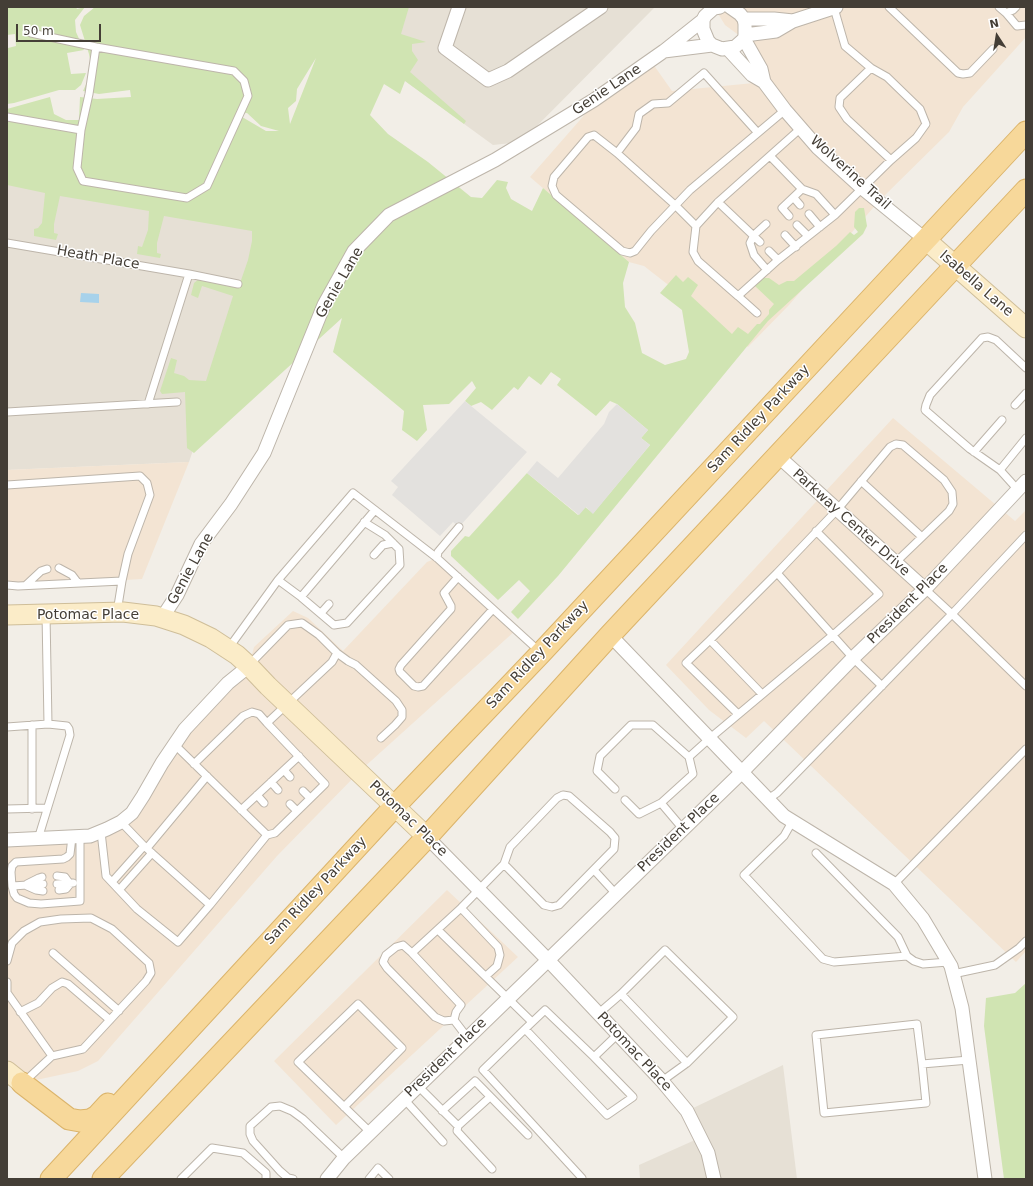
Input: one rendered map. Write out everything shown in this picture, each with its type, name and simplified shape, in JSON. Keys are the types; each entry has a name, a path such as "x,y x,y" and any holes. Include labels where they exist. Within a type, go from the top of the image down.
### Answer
{"main road":[{"name":"Sam Ridley Parkway","path":"51,1179 395,806 541,653 1026,132"},
{"path":"103,1179 427,837 610,635 1026,190"},
{"path":"15,1077 69,1119 80,1121 90,1120 97,1116 169,1039 220,995"}],"street":[{"path":"459,7 445,48 488,80 508,71 601,7"},
{"name":"Genie Lane","path":"162,618 177,595 201,544 231,504 264,453 324,305 354,251 389,215 495,160 594,100 664,51 703,15 714,8 720,7"},
{"path":"730,7 744,19 745,37"},
{"path":"703,15 703,29 712,45 722,49 728,49 735,47 745,37 776,31 793,21 835,7"},
{"path":"744,19 774,19 793,21"},
{"name":"Wolverine Trail","path":"745,37 761,69 764,82"},
{"name":"Genie Lane","path":"664,51 712,45"},
{"name":"Wolverine Trail","path":"728,49 752,75 764,82 785,110 818,148 862,188 926,240"},
{"name":"Isabella Lane","path":"926,240 1026,328"},
{"name":"Parkway Center Drive","path":"778,456 925,589"},
{"name":"President Place","path":"327,1179 344,1158 370,1132 742,772 853,658 925,589 1022,486"},
{"name":"Potomac Place","path":"7,615 117,612 156,616 184,625 211,638 228,649 249,666 427,837 548,960 662,1081 687,1111 708,1153 714,1179"},
{"path":"610,635 784,816 894,884 923,920 951,968 962,1008 985,1179"},
{"path":"7,840 90,836 102,832 121,822 132,813 162,763 185,729 228,683 249,666"}],"lane":[{"path":"738,296 778,260 835,215 891,160 916,138 926,124 920,109 887,76 871,68 844,46 835,7"},
{"path":"889,7 958,73 970,73 992,49"},
{"path":"999,7 1017,26 1026,25"},
{"path":"1006,13 1016,7"},
{"path":"31,33 96,47 234,70 244,80 248,96 207,186 187,198 83,181 77,168 81,130 89,94 96,47"},
{"path":"871,68 840,98 839,107 847,119 891,160"},
{"path":"617,153 636,128 639,114 653,104 668,104 704,73 758,133"},
{"path":"696,226 675,205 617,153 594,135 588,137 554,177 552,186 556,195 622,251 630,253 635,251 675,205 690,190 785,110"},
{"path":"7,117 81,130"},
{"path":"757,313 698,261 693,252 696,226 718,202 801,128"},
{"path":"770,156 802,189 816,194 835,215"},
{"path":"789,216 782,208 802,189"},
{"path":"794,198 800,205"},
{"path":"718,202 760,242"},
{"path":"809,214 820,227"},
{"path":"766,224 754,235 750,243 754,255 767,270"},
{"path":"797,225 808,236"},
{"path":"785,236 796,247"},
{"name":"Heath Place","path":"7,243 189,274 238,284"},
{"path":"769,251 778,260"},
{"path":"148,404 189,274"},
{"path":"1022,486 974,452 925,410 930,395 982,338 988,337 996,340 1025,364"},
{"path":"1015,405 1026,393"},
{"path":"7,412 177,402"},
{"path":"974,452 1002,420"},
{"path":"1000,470 1026,438"},
{"path":"738,714 686,664 777,573 837,510 890,447 896,444 903,445 944,480 952,492 953,504 949,512 895,563"},
{"path":"7,485 140,476 147,483 150,495 128,554 117,612"},
{"path":"862,481 922,537"},
{"path":"228,649 278,580 353,493 437,558 541,653"},
{"path":"301,597 375,510"},
{"path":"278,580 334,625 346,624 400,565 399,549 385,535 364,522"},
{"path":"437,558 438,552 459,527"},
{"path":"689,757 738,714 833,636 879,594 816,531"},
{"path":"768,799 777,793 882,686 1026,535"},
{"path":"374,555 383,545 393,543"},
{"path":"59,568 72,575 78,583"},
{"path":"26,585 41,571 47,569"},
{"path":"777,573 853,658 882,686"},
{"path":"458,577 444,593 451,606 451,609 399,669 400,672 414,686 423,686 493,609"},
{"path":"7,585 122,580"},
{"path":"925,589 1026,686"},
{"path":"321,614 329,604"},
{"path":"46,614 48,724"},
{"path":"249,666 288,625 302,623 319,635 338,654 356,665 396,701 402,710 402,717 381,738"},
{"path":"710,640 762,694"},
{"path":"267,723 332,662 338,654"},
{"path":"102,832 106,876 137,909 178,942 267,835 275,833 281,822 297,811 325,784 259,714 252,712 243,716 194,764"},
{"path":"7,727 48,724 66,726 69,729 70,735 38,839"},
{"path":"615,789 597,771 600,756 631,725 653,724 689,757 693,774 661,804 639,814 625,800"},
{"path":"32,725 32,809"},
{"path":"174,744 267,835"},
{"path":"894,884 1026,749"},
{"path":"241,810 299,756"},
{"path":"284,770 290,777"},
{"path":"119,890 147,849 207,776"},
{"path":"271,782 278,790"},
{"path":"303,791 310,798"},
{"path":"257,795 264,803"},
{"path":"412,954 461,908 504,864 510,847 557,798 563,795 569,796 615,838 614,849 559,905 552,907 544,905 504,864"},
{"path":"290,804 297,811"},
{"path":"661,804 683,829"},
{"path":"7,809 47,808"},
{"path":"121,822 147,849 210,905"},
{"path":"792,822 784,836 744,875 823,959 834,962 907,956"},
{"path":"76,837 80,901 41,904 29,903 16,898 12,886 12,866 16,862 63,859 70,854 76,837"},
{"path":"112,882 147,849"},
{"path":"816,853 898,937 907,956 914,961 923,964 951,968 995,965 1019,948 1026,941"},
{"path":"594,870 616,894"},
{"path":"12,886 25,885 39,878 43,884 36,890 25,885"},
{"path":"57,883 80,883"},
{"path":"461,908 498,947 500,955 497,966 486,976"},
{"path":"7,961 12,943 24,931 40,922 61,919 92,918 112,929 148,963 151,973 146,981 83,1049 52,1056 15,1077"},
{"path":"438,930 532,1022"},
{"path":"454,1020 444,1022 435,1017 387,968 383,962 386,955 396,947 403,945 412,954 461,1005 456,1012 454,1020 467,1038"},
{"path":"599,1013 621,994 665,950 733,1017 687,1062 662,1081"},
{"path":"53,954 119,1011"},
{"path":"7,982 7,994 52,1056"},
{"path":"20,1012 38,1003 52,988 62,982 68,984 110,1020"},
{"path":"621,994 687,1062"},
{"path":"344,1107 402,1048 358,1004 298,1062 344,1107 370,1132"},
{"path":"525,1029 607,1114 633,1097 545,1010 532,1022 483,1070 582,1178"},
{"path":"917,1024 922,1064 926,1103 824,1113 816,1035 917,1024"},
{"path":"594,1057 618,1034"},
{"path":"922,1064 969,1060"},
{"path":"442,1110 475,1081 528,1135"},
{"path":"418,1086 458,1126"},
{"path":"490,1096 458,1126 457,1131 492,1169"},
{"path":"404,1099 443,1142"},
{"path":"294,1179 288,1178 280,1171 253,1141 250,1134 250,1126 271,1107 280,1106 292,1111 303,1119 344,1158"},
{"path":"181,1179 212,1148 243,1153 266,1176"},
{"path":"369,1179 378,1168 389,1179"}],"shaded area":[{"path":"403,7 655,7 521,142 493,145 401,78 395,27"},
{"path":"714,7 1026,7 1026,37 963,107 949,132 879,201 789,305 748,347 644,266 629,262 530,177 587,112 653,64 672,91 764,82 744,39 725,25"},
{"path":"7,177 271,218 189,462 7,470"},
{"path":"465,401 527,452 459,527 453,522 440,536 392,495 398,487 391,481"},
{"path":"617,404 648,430 641,438 650,445 593,514 586,507 579,515 527,473 537,461 558,478 604,424 609,412"},
{"path":"893,418 1015,521 1026,510 1026,951 1016,962 764,721 746,738 709,710 666,665"},
{"path":"189,462 142,579 7,587 7,470"},
{"path":"437,558 516,630 361,770 277,856 98,1061 78,1071 22,1083 7,1071 7,840 90,836 121,822 162,763 249,666 254,647 293,611 308,618 343,651 427,562"},
{"path":"447,890 518,957 336,1125 274,1061"},
{"path":"783,1065 797,1179 640,1179 639,1165 695,1140 687,1111"}],"green space":[{"path":"7,7 76,7 77,9 85,7 75,20 76,32 84,50 67,53 71,74 86,73 81,85 75,90 59,90 7,104 7,51 8,48 16,46 15,34 7,35"},
{"path":"95,7 409,7 401,34 426,42 412,44 412,51 418,60 410,72 466,121 464,124 405,81 400,94 384,84 370,115 388,134 428,162 471,197 482,198 497,180 508,182 506,188 511,199 532,211 543,188 629,262 623,283 625,307 635,323 642,353 665,365 686,359 689,352 682,310 660,293 676,275 683,282 688,277 698,285 691,296 732,334 738,327 748,334 769,314 769,310 774,304 755,286 762,278 769,278 779,285 787,281 794,281 836,246 850,232 854,235 858,232 854,227 855,212 859,208 864,208 867,226 863,234 768,321 558,576 518,619 511,612 530,591 519,580 498,600 451,556 451,551 465,536 469,537 527,473 578,515 585,507 593,513 650,445 641,438 648,430 617,404 610,401 596,416 557,385 561,379 551,372 541,385 529,376 518,390 514,387 492,410 481,402 471,406 465,401 476,388 472,381 449,404 423,405 427,430 417,441 402,430 404,411 333,352 342,318 194,453 187,448 185,392 162,394 160,391 171,358 177,360 174,373 184,376 189,380 206,381 233,296 202,286 198,298 191,295 194,283 199,279 239,286 248,260 252,241 252,231 164,216 157,243 157,253 161,254 160,258 137,254 138,246 142,247 148,230 149,211 60,196 54,224 54,233 58,234 56,240 34,236 34,229 38,228 42,223 45,193 7,185 7,109 50,97 54,114 66,120 79,120 80,97 97,99 131,97 130,90 99,94 83,91 92,71 89,54 80,25 84,16","holes":["316,58 290,124 288,108 296,101 297,89","247,113 261,126 279,131 266,131 237,114"]},
{"path":"1026,983 1026,1179 1004,1179 984,1026 986,998 1015,993"}],"water":[{"path":"81,293 99,294 99,303 80,302"}]}
